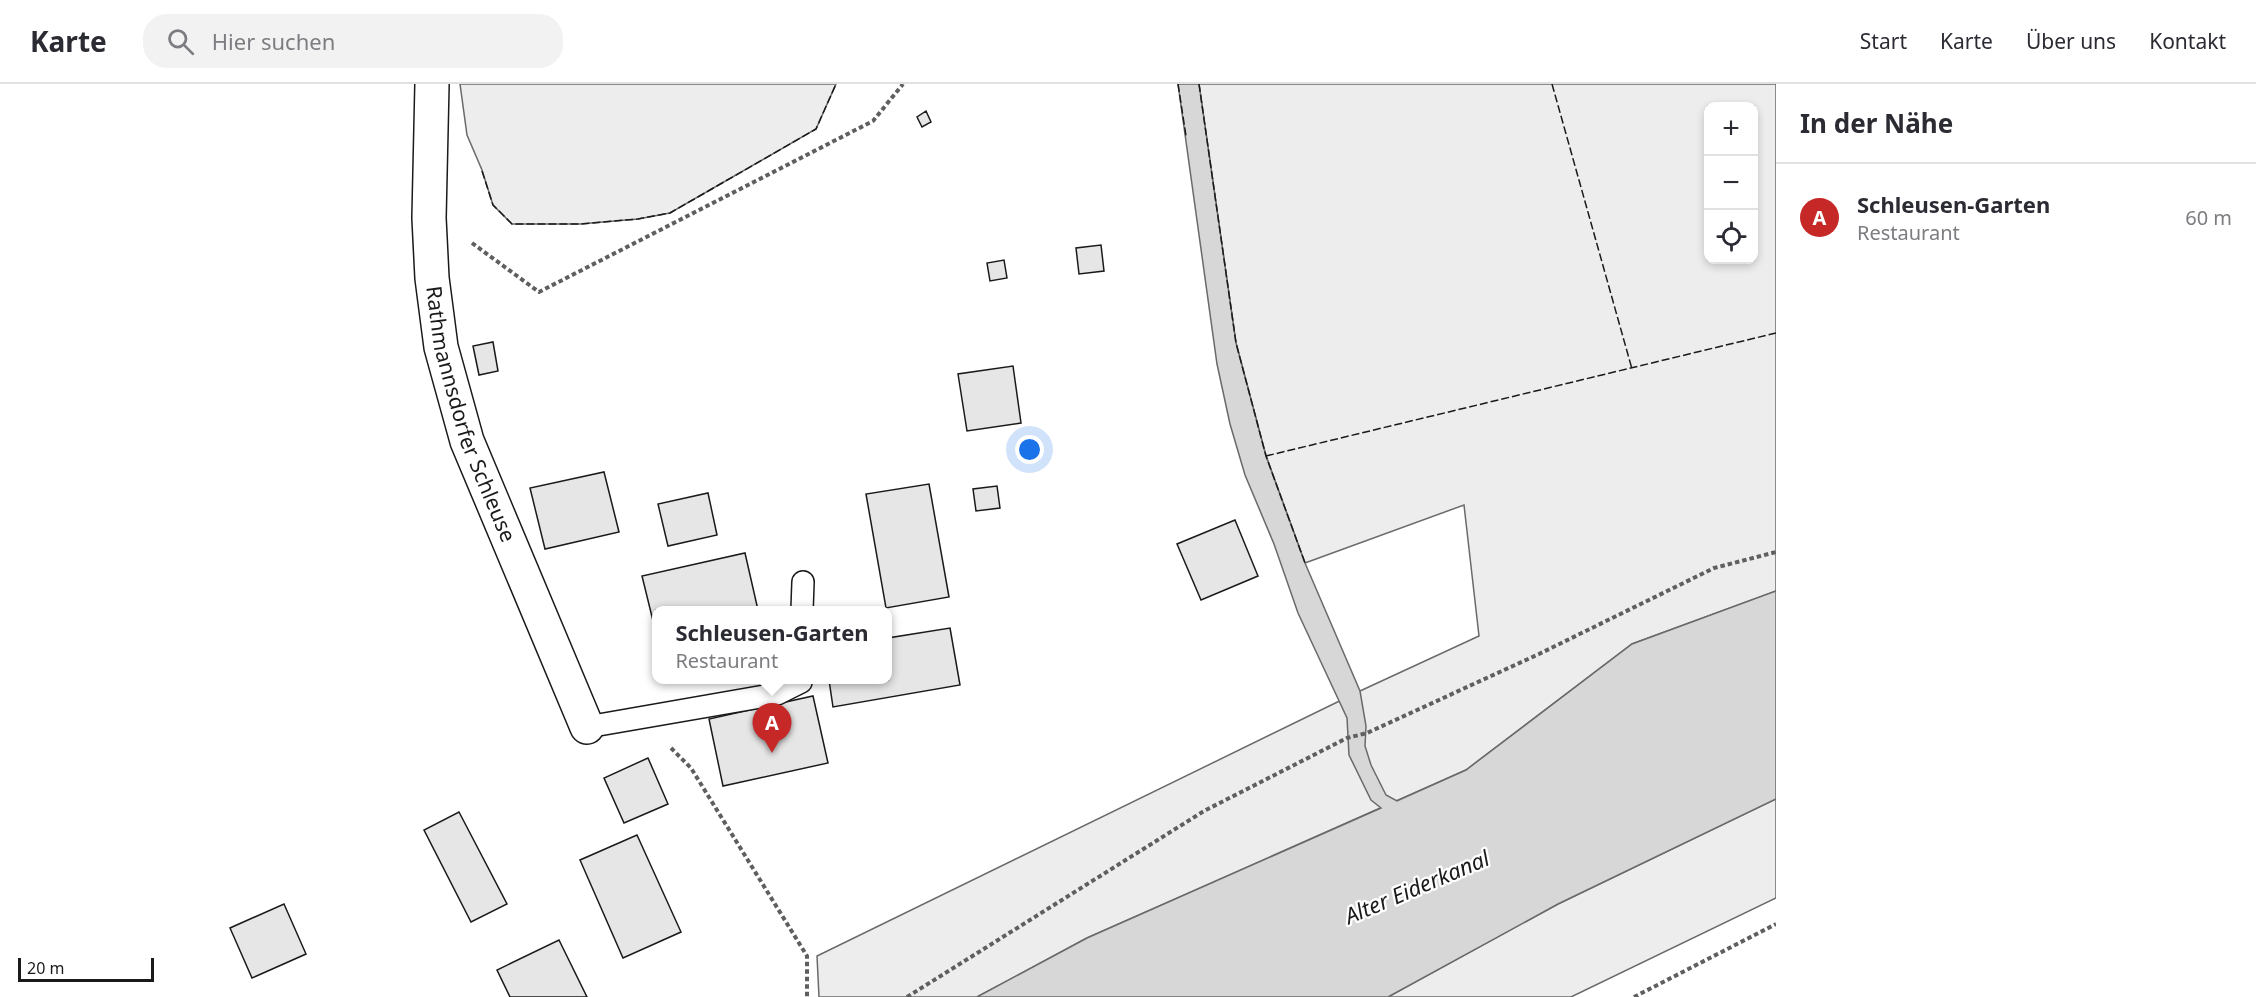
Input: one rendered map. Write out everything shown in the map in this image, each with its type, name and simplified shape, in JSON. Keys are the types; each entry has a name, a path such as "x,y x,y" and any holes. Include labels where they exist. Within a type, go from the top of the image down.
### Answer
{"street":[{"name":"Rathmannsdorfer Schleuse","path":"432,84 429,218 432,278 441,346 467,441 587,727"}],"lane":[{"path":"802,606 803,582"},
{"path":"587,727 777,694 797,684"}],"path":[{"path":"429,218 473,243 539,292 873,121 903,84"},
{"path":"907,997 1204,811 1347,738 1367,733 1539,654 1714,568 1776,552"},
{"path":"640,717 691,768 807,956 807,997"},
{"path":"1634,997 1776,924"}],"shaded area":[{"path":"460,84 836,84 816,129 670,213 638,219 580,224 512,224 493,205 482,170 467,135"},
{"path":"1199,84 1776,84 1776,591 1632,644 1466,770 1087,938 977,997 819,997 817,956 1360,691 1479,636 1464,505 1305,563 1266,456 1236,343"},
{"path":"1776,799 1776,898 1571,997 1388,997 1558,904"}],"water":[{"name":"Alter Eiderkanal","path":"1178,84 1199,84 1236,343 1266,456 1305,563 1360,691 1366,726 1365,746 1371,765 1386,795 1397,801 1466,770 1632,644 1776,591 1776,799 1558,904 1388,997 977,997 1087,938 1381,808 1371,800 1349,755 1347,718 1298,613 1274,544 1245,475 1230,424 1217,364"}],"building":[{"path":"926,111 931,122 922,127 917,117"},
{"path":"1101,245 1104,271 1079,274 1076,248"},
{"path":"1004,260 1007,278 990,281 987,263"},
{"path":"493,342 498,371 479,375 473,346"},
{"path":"1013,366 1021,423 967,431 958,374"},
{"path":"604,472 619,532 545,549 530,488"},
{"path":"929,484 949,597 892,607 886,606 866,494"},
{"path":"997,486 1000,508 976,511 973,489"},
{"path":"708,493 717,535 668,546 658,504"},
{"path":"1235,520 1258,576 1201,600 1177,544"},
{"path":"745,553 757,606 652,606 652,617 642,576"},
{"path":"950,628 960,685 833,707 830,684 892,684 892,637"},
{"path":"813,696 828,763 723,786 709,719"},
{"path":"648,758 668,804 624,823 604,778"},
{"path":"459,812 507,904 471,922 424,830"},
{"path":"637,835 681,932 623,958 580,860"},
{"path":"284,904 306,954 252,978 230,928"},
{"path":"559,940 587,997 510,997 497,970"}],"fence":[{"path":"482,171 493,205 512,224 580,224 638,219 670,213 816,129 836,84"},
{"path":"1178,84 1186,136"},
{"path":"1199,84 1236,343 1266,456 1305,563"},
{"path":"1552,84 1632,369"},
{"path":"1266,456 1776,333"}],"place":[{"name":"Schleusen-Garten","path":"772,753"}]}
